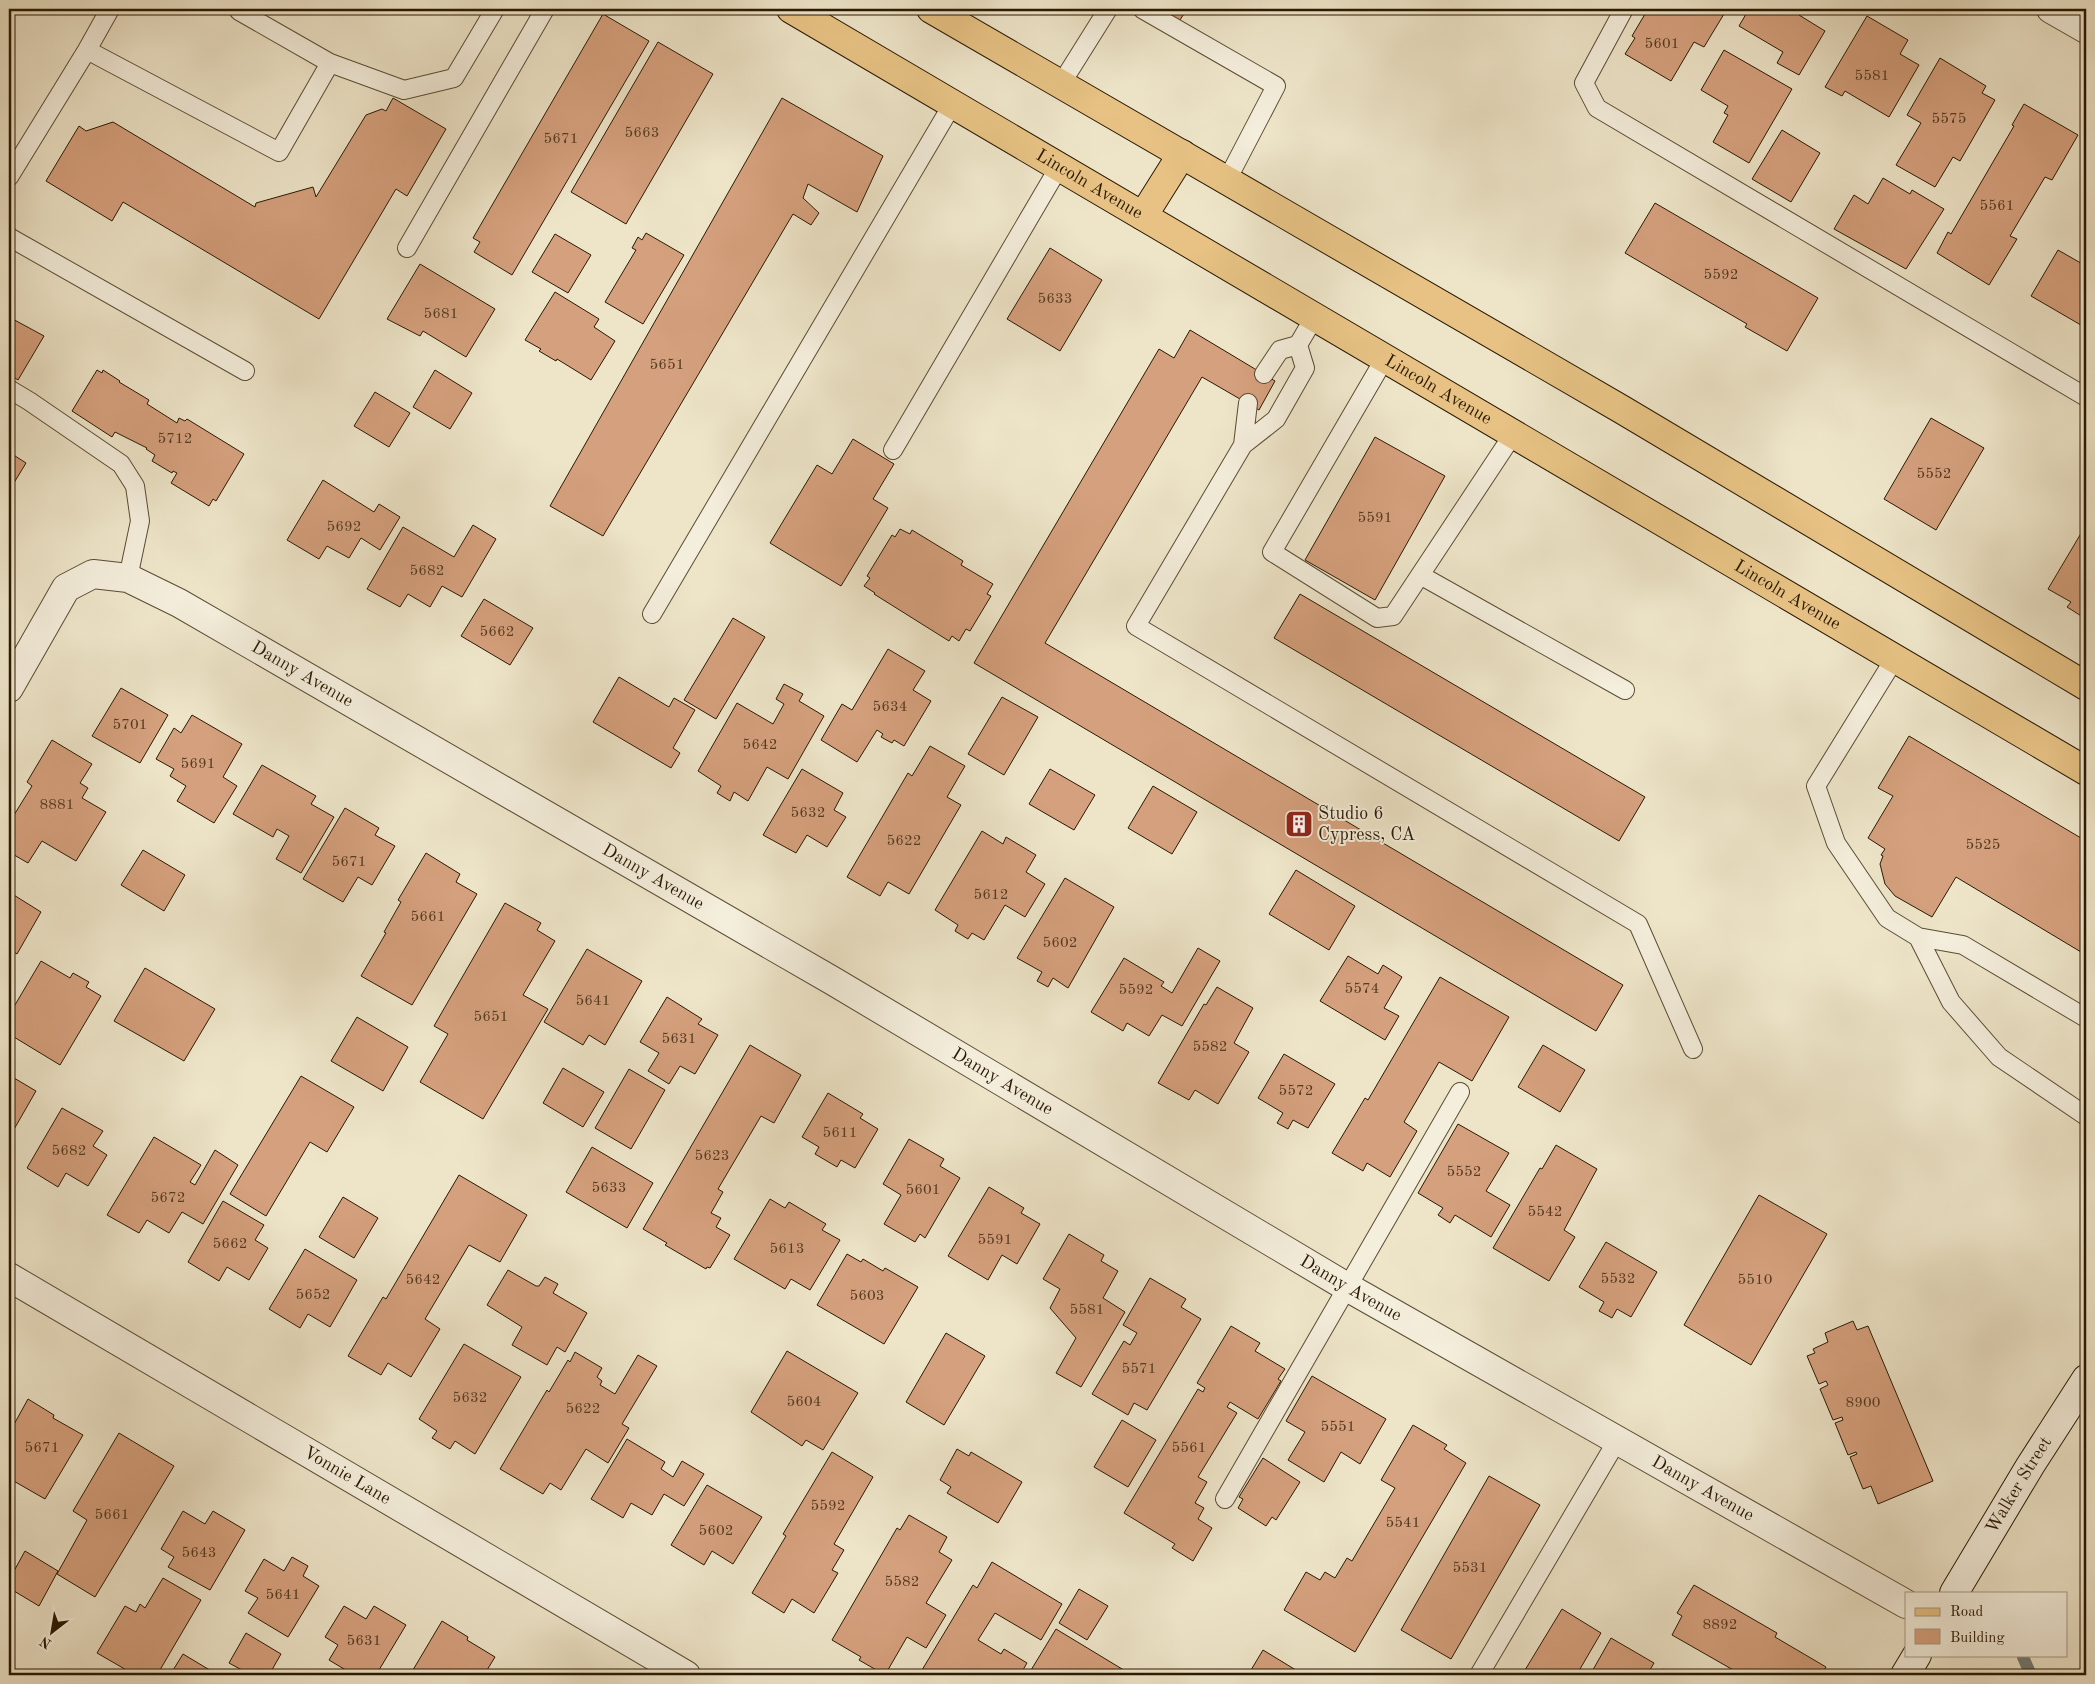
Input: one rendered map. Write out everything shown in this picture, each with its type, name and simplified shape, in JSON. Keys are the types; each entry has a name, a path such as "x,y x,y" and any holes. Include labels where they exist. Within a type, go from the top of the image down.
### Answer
{"main road":[{"name":"Lincoln Avenue","path":"791,9 952,105 1316,316 2086,771"},
{"path":"931,9 1630,414 2086,686"},
{"path":"1143,216 1182,154"}],"street":[{"path":"2051,9 2086,29"},
{"name":"Danny Avenue","path":"9,688 66,588 93,574 128,578 179,603 832,981 1347,1287 1905,1603"},
{"name":"Vonnie Lane","path":"9,1277 686,1675"},
{"name":"Walker Street","path":"1955,1592 2030,1466 2086,1378"},
{"path":"1904,1675 1916,1656"}],"lane":[{"path":"9,177 110,9"},
{"path":"238,10 330,62 404,90 454,78 495,9"},
{"path":"407,248 545,9"},
{"path":"1061,84 1108,9"},
{"path":"1142,9 1276,86 1227,180"},
{"path":"1624,9 1584,83 1596,108 2086,397"},
{"path":"86,50 279,152 330,62"},
{"path":"652,614 952,105"},
{"path":"893,450 1059,167"},
{"path":"9,237 245,371"},
{"path":"1264,374 1280,350 1298,345 1316,316"},
{"path":"1298,345 1305,368 1276,419 1244,445 1136,626 1638,924 1693,1049"},
{"path":"1385,358 1272,552 1377,618 1393,616 1514,433"},
{"path":"9,389 29,400 121,464 136,486 140,521 128,578"},
{"path":"1244,445 1248,403"},
{"path":"1420,575 1625,690"},
{"path":"1895,658 1816,786 1836,844 1887,918 1918,937 1963,945 2086,1018"},
{"path":"1918,937 1950,1002 1999,1057 2086,1116"},
{"path":"1225,1499 1460,1092"},
{"path":"1479,1675 1618,1439"}],"building":[{"path":"1155,9 1187,9 1178,23"},
{"path":"1648,9 1727,9 1704,47 1694,42 1671,81 1625,54 1635,38 1632,36"},
{"path":"1749,9 1802,9 1799,15 1825,31 1799,75 1777,63 1783,52 1739,26"},
{"path":"603,14 649,41 512,275 474,252 480,242 473,238"},
{"path":"1867,16 1908,40 1900,54 1919,65 1889,117 1845,91 1842,96 1825,87"},
{"path":"658,42 713,74 626,224 571,192"},
{"path":"1724,50 1792,89 1749,163 1713,142 1728,115 1724,113 1728,106 1701,90"},
{"path":"1940,58 1986,86 1982,93 1995,100 1960,161 1953,157 1935,187 1896,165 1921,123 1907,115"},
{"path":"393,98 446,129 407,196 396,189 319,319 123,202 112,221 46,181 79,126 86,131 113,122 255,207 256,203 313,187 316,197 366,115 382,109 386,111"},
{"path":"782,98 883,156 857,212 808,184 803,198 819,213 811,225 793,214 603,536 550,506"},
{"path":"2024,104 2078,135 2052,180 2045,177 2010,236 2017,239 1989,285 1937,253 1948,232 1951,234 2014,126 2012,125"},
{"path":"1782,130 1820,153 1791,202 1752,179"},
{"path":"1883,178 1910,194 1912,190 1944,209 1906,269 1834,229 1854,195 1868,204"},
{"path":"1655,203 1818,298 1787,351 1745,327 1747,324 1625,253"},
{"path":"646,233 684,255 643,324 605,302 636,250 632,248 638,237 642,240"},
{"path":"555,234 591,255 568,293 532,272"},
{"path":"1050,248 1102,280 1060,351 1007,319"},
{"path":"2058,250 2086,266 2086,328 2031,296"},
{"path":"420,264 495,309 466,357 423,331 420,336 387,319"},
{"path":"555,292 599,319 594,327 615,341 591,380 557,359 556,361 539,351 541,349 525,340"},
{"path":"9,317 44,336 18,380 9,374"},
{"name":"Studio 6 Cypress, CA","path":"1190,330 1275,381 1259,410 1202,377 1045,643 1623,985 1596,1031 974,663 1159,349 1174,358"},
{"path":"97,370 102,373 103,370 149,400 147,404 177,423 179,418 185,421 187,419 244,454 216,501 213,499 209,506 171,483 177,473 173,471 172,473 152,461 155,455 147,448 115,432 112,437 72,411"},
{"path":"435,370 472,393 450,429 413,407"},
{"path":"375,392 410,413 389,447 354,426"},
{"path":"1931,418 1984,448 1936,530 1884,499"},
{"path":"1375,437 1445,476 1375,600 1305,560"},
{"path":"853,439 894,464 873,499 888,508 841,586 770,543 817,465 832,474"},
{"path":"9,452 26,463 9,491"},
{"path":"323,480 374,512 379,504 400,517 380,550 361,538 349,558 327,546 319,559 287,540"},
{"path":"473,525 496,539 462,597 442,586 430,607 408,594 400,607 367,589 403,527 454,557"},
{"path":"2086,525 2086,619 2067,607 2071,602 2048,589"},
{"path":"900,529 910,534 912,530 963,561 961,565 993,584 987,594 991,596 970,631 966,629 959,641 952,636 949,641 864,586 870,578 867,576 892,535 895,537"},
{"path":"1300,594 1645,797 1619,841 1274,638"},
{"path":"484,599 533,628 510,665 461,636"},
{"path":"733,618 765,637 716,719 684,700"},
{"path":"888,649 925,671 913,690 931,701 904,746 894,740 892,743 881,737 883,734 877,730 857,762 821,740 842,704 852,710"},
{"path":"619,677 669,707 674,698 695,710 673,748 680,753 671,768 593,722"},
{"path":"784,684 803,694 799,701 824,716 788,779 767,767 748,801 734,792 730,801 717,793 721,786 698,771 737,703 773,724 784,704 776,699"},
{"path":"121,688 168,715 140,763 92,736"},
{"path":"1002,697 1038,717 1004,775 968,754"},
{"path":"192,715 242,744 223,777 237,786 214,823 177,801 186,786 170,776 174,769 156,759 174,728 181,733"},
{"path":"1909,736 2086,841 2086,955 1956,877 1932,917 1895,896 1885,884 1880,864 1883,856 1881,855 1885,849 1868,838 1893,796 1878,788"},
{"path":"52,740 92,764 80,783 88,788 82,798 106,812 76,861 42,841 28,863 9,852 9,833 13,826 9,823 32,786 27,782"},
{"path":"930,746 965,766 947,797 961,805 909,894 888,882 880,896 847,877 908,773 912,776"},
{"path":"262,765 316,796 311,804 334,817 301,873 276,859 289,836 277,829 273,837 233,814"},
{"path":"802,769 843,793 834,810 846,817 827,847 807,835 796,853 763,835"},
{"path":"1050,769 1095,795 1074,830 1029,804"},
{"path":"1153,786 1197,812 1172,854 1128,828"},
{"path":"345,808 379,828 375,835 395,846 372,885 358,877 343,902 303,879"},
{"path":"982,831 1003,844 1006,837 1036,855 1026,872 1045,884 1025,917 1005,905 984,940 972,933 968,939 955,931 958,925 935,910"},
{"path":"143,850 185,875 164,911 121,885"},
{"path":"426,853 460,874 456,882 477,894 412,1005 361,976 386,933 384,932 401,902 398,900"},
{"path":"1296,870 1355,906 1329,950 1269,914"},
{"path":"1065,878 1114,907 1068,988 1053,978 1048,987 1037,981 1042,972 1017,958"},
{"path":"9,892 41,912 17,954 9,949"},
{"path":"505,903 541,923 537,930 555,941 523,995 548,1009 483,1119 420,1082 448,1034 434,1026"},
{"path":"1198,948 1220,961 1182,1026 1162,1015 1149,1036 1127,1023 1123,1031 1091,1012 1124,958 1164,982 1161,986 1172,993"},
{"path":"587,949 642,981 605,1045 589,1035 583,1045 544,1022"},
{"path":"1348,956 1378,974 1383,965 1402,977 1384,1008 1399,1016 1385,1040 1320,1001"},
{"path":"41,961 70,978 73,973 89,982 86,987 101,996 60,1065 9,1034 9,1015"},
{"path":"145,968 215,1009 184,1061 114,1021"},
{"path":"1440,977 1509,1017 1472,1081 1439,1062 1404,1122 1417,1131 1390,1177 1367,1163 1363,1171 1332,1153 1365,1098 1368,1100"},
{"path":"1217,987 1253,1008 1234,1043 1249,1052 1218,1104 1195,1090 1189,1100 1158,1083 1204,1004 1206,1005"},
{"path":"667,997 702,1019 698,1024 718,1035 695,1074 680,1066 669,1084 648,1071 659,1053 640,1042"},
{"path":"357,1017 408,1047 383,1091 331,1061"},
{"path":"750,1045 801,1075 774,1123 761,1116 718,1189 723,1192 711,1213 721,1218 716,1227 730,1235 710,1268 707,1267 706,1269 665,1245 667,1243 643,1229"},
{"path":"1543,1045 1585,1070 1560,1112 1518,1087"},
{"path":"1284,1054 1335,1084 1308,1128 1293,1120 1288,1129 1277,1123 1283,1113 1258,1098"},
{"path":"563,1068 604,1092 583,1127 543,1103"},
{"path":"629,1069 665,1090 631,1149 595,1128"},
{"path":"9,1075 36,1091 9,1138"},
{"path":"301,1076 354,1107 327,1152 310,1142 266,1216 230,1194"},
{"path":"828,1093 863,1114 860,1118 878,1129 855,1168 841,1160 837,1167 815,1154 819,1147 802,1137"},
{"path":"62,1108 103,1131 93,1146 107,1155 88,1186 66,1173 58,1187 27,1168"},
{"path":"1458,1124 1509,1153 1486,1191 1510,1205 1491,1237 1455,1215 1450,1223 1438,1215 1443,1208 1418,1193"},
{"path":"154,1137 201,1165 190,1182 195,1185 215,1150 238,1165 203,1224 182,1212 169,1233 147,1220 139,1233 107,1215"},
{"path":"909,1139 944,1159 940,1166 960,1178 925,1238 920,1234 915,1242 884,1224 901,1195 883,1184"},
{"path":"1556,1145 1597,1169 1564,1230 1575,1237 1549,1281 1493,1248 1540,1168 1542,1169"},
{"path":"592,1147 653,1183 627,1228 566,1192"},
{"path":"459,1175 527,1215 500,1262 469,1245 425,1319 440,1329 411,1377 388,1363 381,1375 348,1356 383,1297 386,1299"},
{"path":"989,1187 1024,1208 1021,1213 1040,1224 1017,1264 1002,1255 988,1280 948,1256"},
{"path":"1759,1195 1827,1234 1751,1365 1684,1325"},
{"path":"343,1197 378,1218 354,1258 319,1237"},
{"path":"770,1199 785,1208 789,1202 826,1224 822,1230 840,1240 810,1290 791,1279 785,1289 734,1259"},
{"path":"223,1201 264,1225 255,1240 268,1248 249,1280 227,1267 219,1281 188,1262"},
{"path":"1069,1234 1104,1255 1101,1261 1118,1271 1103,1298 1125,1312 1081,1387 1056,1373 1076,1338 1050,1308 1060,1289 1043,1279"},
{"path":"1606,1242 1657,1272 1631,1317 1617,1309 1612,1318 1599,1311 1604,1302 1579,1287"},
{"path":"305,1249 357,1280 330,1327 308,1314 300,1328 269,1309"},
{"path":"847,1254 861,1262 863,1259 883,1271 885,1268 918,1287 884,1344 817,1305"},
{"path":"508,1270 536,1286 539,1286 545,1277 558,1284 553,1293 587,1313 565,1352 557,1347 547,1365 512,1345 522,1327 487,1305"},
{"path":"1150,1278 1186,1299 1181,1307 1201,1319 1147,1410 1134,1403 1128,1415 1092,1394 1124,1341 1130,1345 1137,1333 1123,1325"},
{"path":"1853,1321 1857,1330 1868,1326 1933,1481 1878,1504 1871,1486 1863,1489 1850,1457 1857,1454 1856,1452 1848,1455 1835,1423 1843,1420 1842,1417 1833,1420 1820,1389 1828,1385 1826,1381 1819,1384 1807,1356 1815,1353 1813,1349 1828,1342 1825,1333"},
{"path":"1231,1326 1260,1343 1255,1351 1285,1369 1278,1379 1281,1381 1258,1419 1230,1402 1227,1407 1237,1413 1198,1477 1207,1482 1195,1503 1204,1508 1198,1519 1212,1528 1193,1561 1172,1548 1175,1544 1124,1513 1198,1389 1203,1392 1205,1388 1197,1383"},
{"path":"946,1333 985,1356 944,1425 906,1402"},
{"path":"464,1344 521,1377 475,1454 455,1441 450,1449 432,1438 437,1431 419,1419"},
{"path":"787,1351 858,1393 823,1450 806,1440 802,1446 751,1412"},
{"path":"575,1352 602,1368 597,1377 602,1381 600,1385 615,1394 638,1355 657,1366 622,1424 629,1428 608,1463 586,1449 561,1490 550,1483 543,1494 500,1469 547,1390 549,1392 568,1360 570,1362"},
{"path":"1312,1376 1386,1419 1360,1464 1341,1452 1324,1482 1288,1460 1305,1432 1286,1421"},
{"path":"28,1399 54,1415 53,1418 83,1435 45,1499 12,1480 14,1476 9,1473 13,1462 9,1460 9,1437"},
{"path":"1122,1420 1156,1440 1128,1487 1094,1467"},
{"path":"1413,1425 1447,1445 1444,1449 1466,1463 1355,1652 1284,1610 1306,1572 1320,1580 1325,1572 1335,1578 1347,1558 1352,1561 1395,1488 1381,1480"},
{"path":"119,1433 174,1466 95,1597 57,1574 87,1520 73,1511"},
{"path":"627,1439 665,1462 661,1469 673,1477 682,1461 704,1474 684,1506 664,1494 652,1515 631,1503 623,1518 591,1499"},
{"path":"957,1449 969,1456 971,1452 1022,1482 998,1523 947,1493 951,1487 940,1480"},
{"path":"832,1452 873,1477 834,1544 844,1550 832,1570 838,1573 814,1613 792,1599 784,1613 752,1593 786,1536 783,1534"},
{"path":"1263,1458 1300,1482 1276,1520 1272,1517 1266,1526 1238,1508 1243,1499 1239,1497"},
{"path":"1489,1476 1540,1505 1451,1659 1401,1630"},
{"path":"707,1485 762,1517 733,1564 712,1551 704,1565 671,1545"},
{"path":"183,1511 205,1524 213,1511 245,1530 210,1590 168,1567 174,1557 161,1549"},
{"path":"909,1515 947,1537 939,1552 952,1560 926,1603 946,1615 926,1648 907,1637 885,1675 859,1660 861,1657 832,1640 897,1528 900,1530"},
{"path":"25,1551 58,1571 39,1606 9,1588 9,1580"},
{"path":"292,1557 308,1566 303,1576 319,1586 288,1637 248,1613 258,1598 245,1591 264,1559 284,1571"},
{"path":"992,1562 1062,1604 1041,1640 995,1613 978,1640 1001,1654 1004,1649 1027,1663 1020,1675 919,1675 973,1585 977,1588"},
{"path":"163,1578 201,1600 157,1675 135,1675 97,1653 125,1606 136,1612 140,1604 145,1608"},
{"path":"1694,1585 1777,1633 1775,1637 1826,1667 1821,1675 1742,1675 1672,1635 1682,1616 1677,1613"},
{"path":"1079,1589 1108,1606 1087,1640 1059,1623"},
{"path":"344,1606 366,1619 374,1606 406,1625 376,1675 354,1675 329,1660 338,1645 325,1637"},
{"path":"1562,1609 1601,1633 1580,1669 1590,1675 1522,1675"},
{"path":"442,1621 468,1637 467,1640 495,1657 484,1675 410,1675"},
{"path":"1056,1629 1127,1672 1125,1675 1028,1675"},
{"path":"246,1633 281,1654 269,1675 251,1675 229,1663"},
{"path":"1611,1638 1654,1663 1647,1675 1590,1675"},
{"path":"1263,1650 1304,1675 1248,1675"},
{"path":"183,1654 218,1675 170,1675"},
{"path":"1663,1669 1674,1675 1659,1675"}],"waterway":[{"path":"2023,1657 2031,1675"}],"place":[{"name":"Studio 6 Cypress, CA","path":"1299,824"}]}
